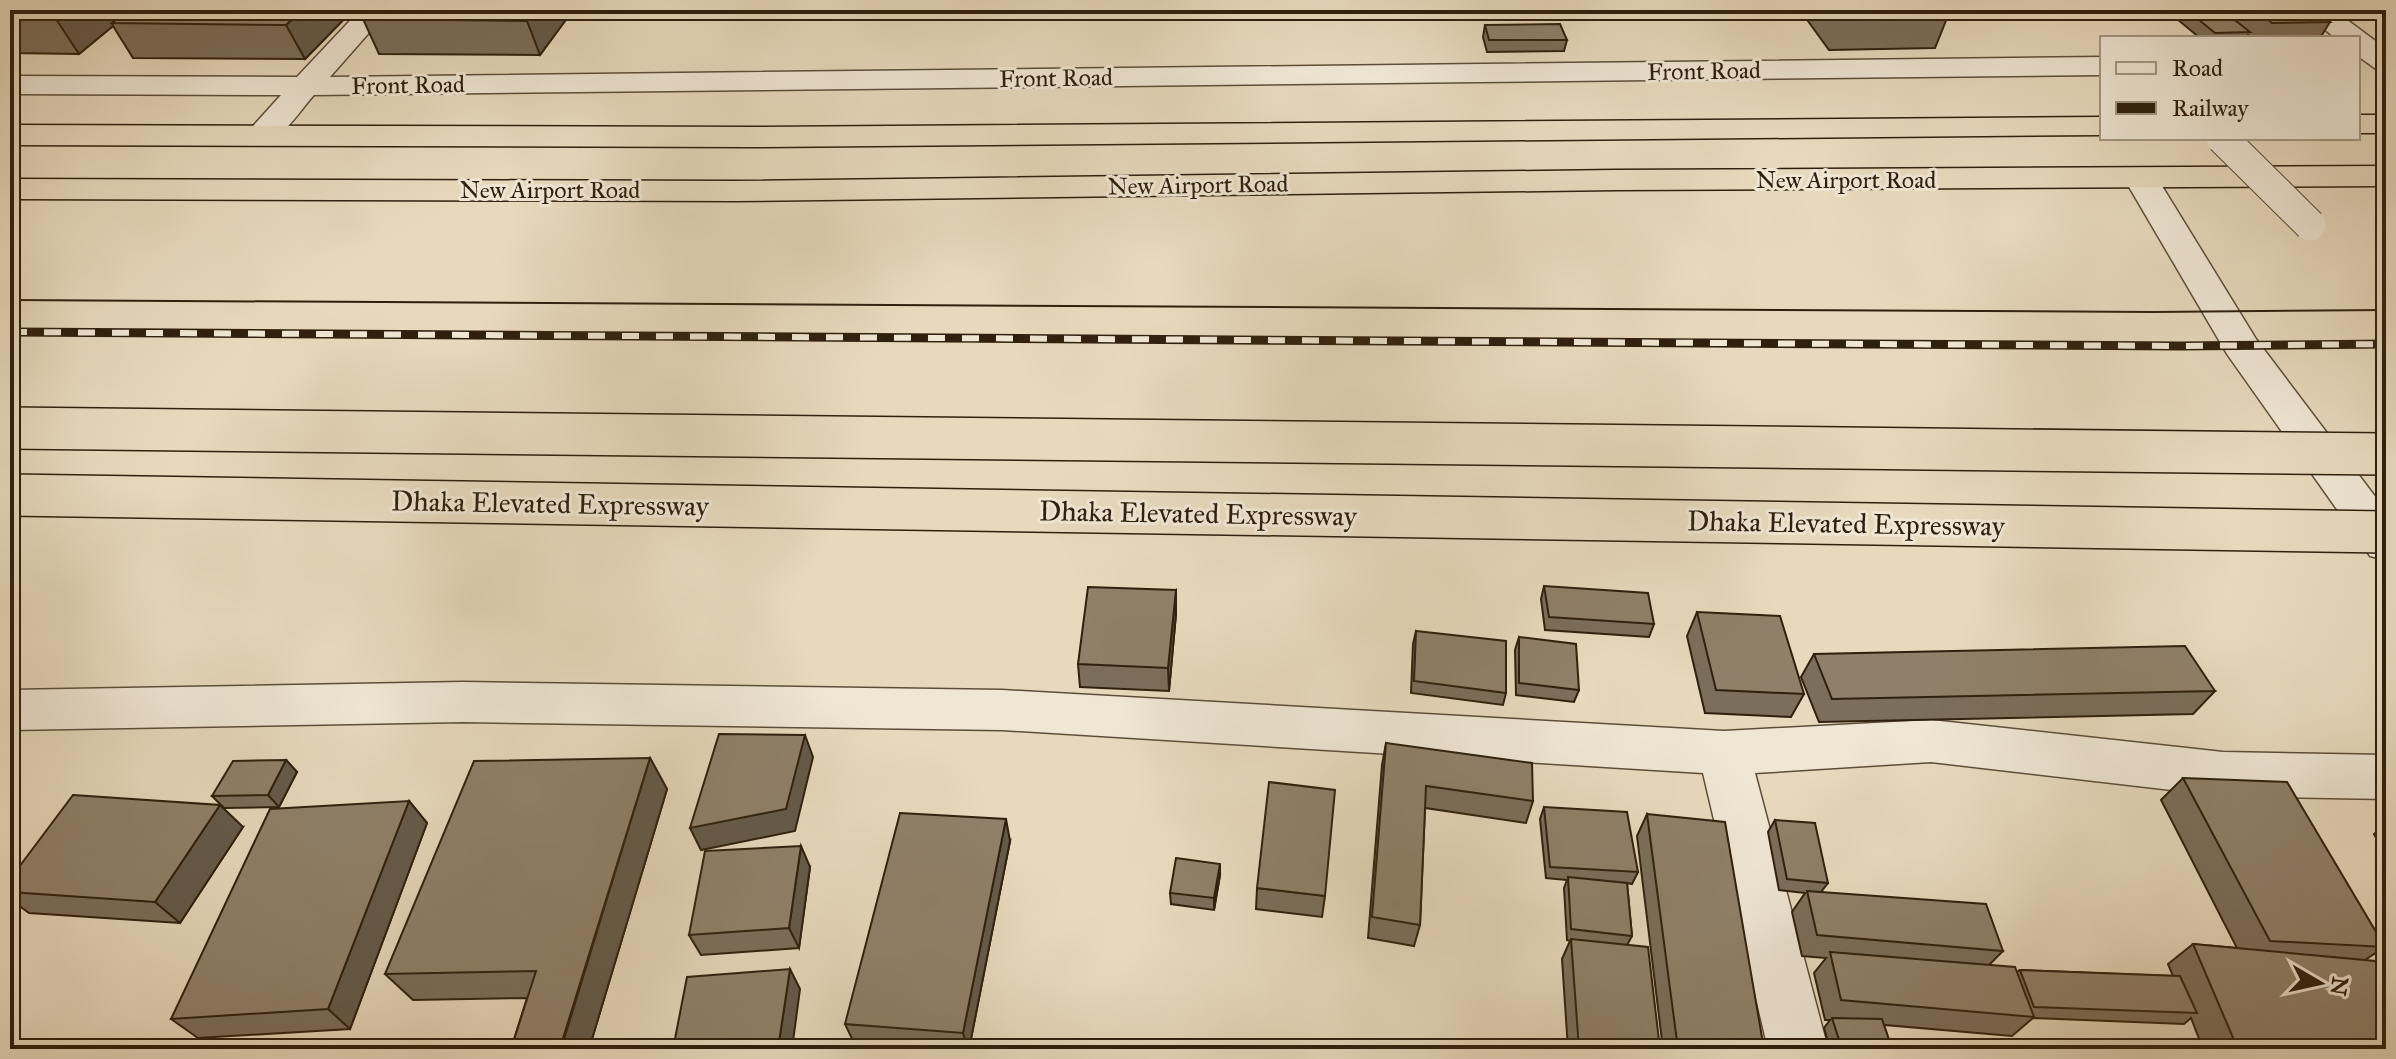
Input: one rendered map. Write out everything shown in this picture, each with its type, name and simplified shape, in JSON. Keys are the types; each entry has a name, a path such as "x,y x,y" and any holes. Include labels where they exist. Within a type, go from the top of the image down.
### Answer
{"highway":[{"path":"2360,124 2386,124"},
{"name":"New Airport Road","path":"10,135 753,137 2100,126"},
{"name":"New Airport Road","path":"10,189 735,191 1616,180 2142,180 2386,176"},
{"path":"10,428 2386,454"},
{"name":"Dhaka Elevated Expressway","path":"10,495 2386,532"}],"street":[{"path":"260,136 375,10"},
{"path":"2316,10 2350,36"},
{"path":"2360,44 2386,63"},
{"path":"2360,64 2386,63"},
{"name":"Front Road","path":"10,85 306,86 2100,66"},
{"path":"2224,140 2310,225"},
{"path":"2142,180 2241,345 2386,544"},
{"path":"10,710 463,702 1002,710 1724,753 1931,741 2223,774 2386,777"},
{"path":"1724,753 1798,1049"}],"building":[{"path":"10,10 68,10 56,19 10,19"},
{"path":"128,10 302,10 286,25 112,23"},
{"path":"372,10 535,10 527,21 363,19"},
{"path":"1832,10 1939,10 1947,18 1840,20"},
{"path":"2187,10 2222,10 2250,32 2215,33"},
{"path":"2256,10 2314,10 2330,22 2272,23"},
{"path":"1560,24 1567,40 1489,40 1485,25"},
{"path":"1544,586 1648,593 1654,624 1549,617"},
{"path":"1088,587 1176,590 1168,668 1078,664"},
{"path":"1697,612 1780,616 1804,694 1716,690"},
{"path":"1416,631 1506,641 1506,693 1414,681"},
{"path":"1519,637 1576,644 1579,690 1519,683"},
{"path":"2185,646 2215,691 1832,699 1814,654"},
{"path":"719,734 805,735 786,809 690,828"},
{"path":"1386,743 1532,763 1533,801 1426,786 1420,925 1372,917"},
{"path":"650,758 560,1048 511,1049 536,971 385,974 474,761"},
{"path":"286,760 268,795 212,796 233,761"},
{"path":"2183,778 2287,782 2385,947 2270,941"},
{"path":"1269,782 1335,790 1325,896 1257,888"},
{"path":"73,795 220,805 155,902 10,892 10,879"},
{"path":"409,801 328,1009 171,1019 270,809"},
{"path":"1544,807 1627,812 1638,872 1550,867"},
{"path":"900,813 1006,819 963,1033 845,1024"},
{"path":"1647,814 1725,822 1764,1049 1678,1049"},
{"path":"1775,820 1815,823 1828,883 1787,879"},
{"path":"801,846 789,928 689,935 705,851"},
{"path":"1176,858 1220,864 1214,898 1170,893"},
{"path":"1568,877 1627,883 1632,936 1571,929"},
{"path":"1807,891 1986,904 2003,951 1817,935"},
{"path":"1571,939 1648,947 1660,1049 1579,1049"},
{"path":"2193,944 2386,962 2386,1049 2237,1047"},
{"path":"1830,952 2015,967 2034,1017 1841,1000"},
{"path":"790,969 778,1049 673,1049 687,977"},
{"path":"2020,970 2180,976 2197,1013 2034,1007"},
{"path":"1832,1018 1882,1019 1892,1049 1842,1049"},
{"path":"1310,1045 1339,1049 1310,1049"}],"tram line":[{"path":"10,300 2153,312 2386,310"}],"railway":[{"path":"10,332 2180,346 2386,344"}]}
